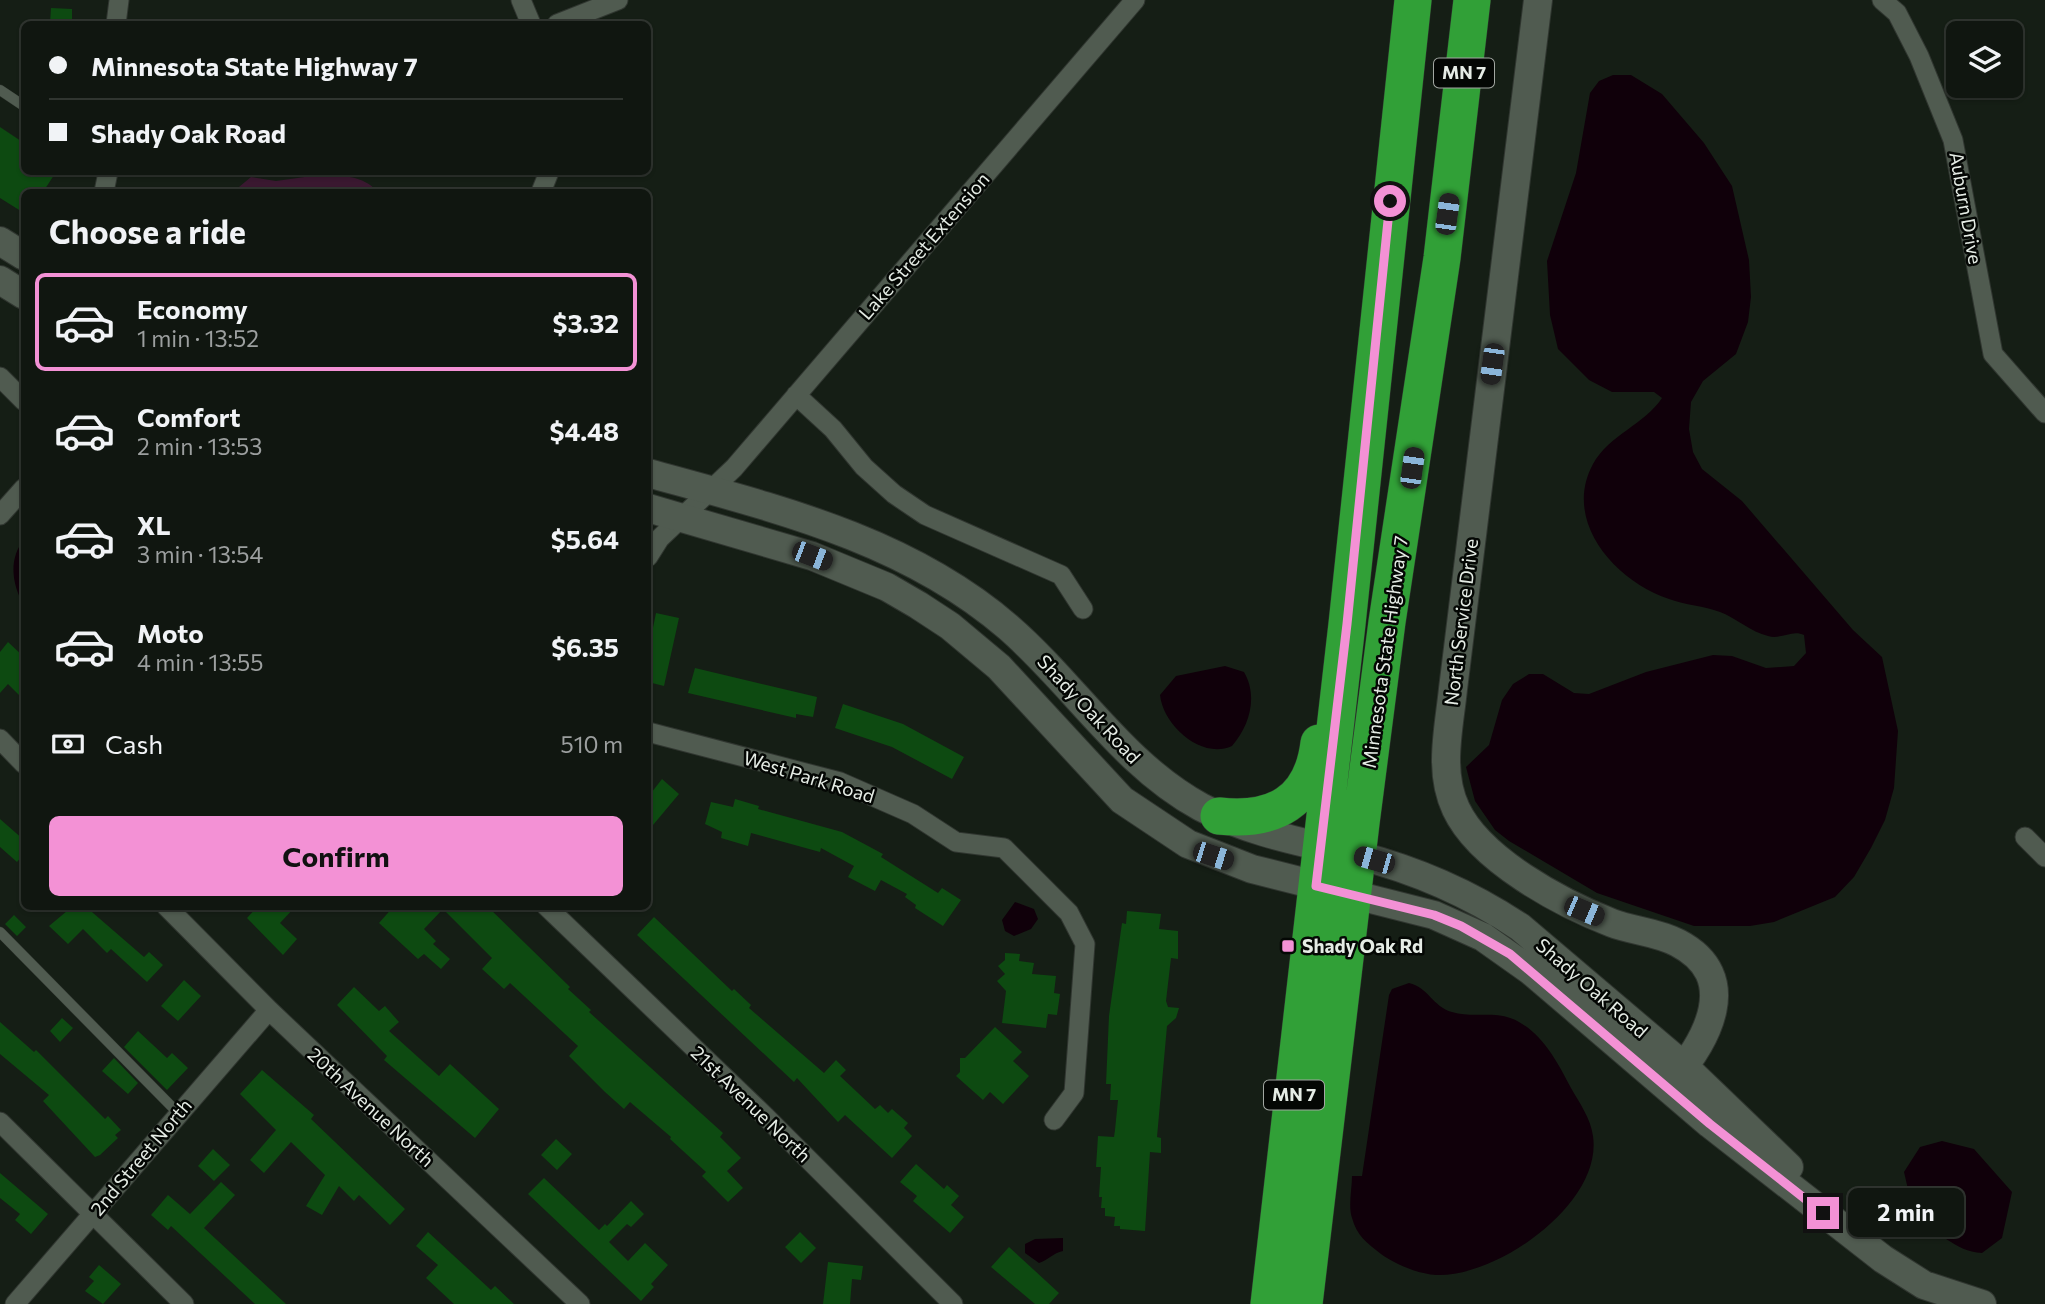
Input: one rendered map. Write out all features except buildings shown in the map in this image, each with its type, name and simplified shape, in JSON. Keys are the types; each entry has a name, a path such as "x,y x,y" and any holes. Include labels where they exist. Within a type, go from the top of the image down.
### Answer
{"highway":[{"name":"Minnesota State Highway 7","path":"1269,1304 1368,431 1384,255 1413,0"},
{"name":"Minnesota State Highway 7","path":"1304,1304 1387,622 1442,258 1472,0"},
{"path":"1219,816 1246,819 1279,810 1298,795 1312,775 1317,761 1329,661 1368,431"}],"street":[{"path":"116,21 119,0"},
{"path":"521,0 530,21"},
{"path":"564,21 618,0"},
{"name":"Lake Street Extension","path":"712,491 1135,0"},
{"name":"North Service Drive","path":"1538,0 1445,761 1449,790 1469,831 1502,861 1584,911 1614,924 1667,938 1696,957 1711,979 1713,1009 1702,1041 1676,1077"},
{"name":"Auburn Drive","path":"1885,0 1897,13 1919,56 1953,139 1993,354 2045,413"},
{"path":"0,241 21,254"},
{"path":"0,280 21,293"},
{"path":"0,377 21,398"},
{"path":"796,395 833,429 864,467 894,494 925,514 1061,575 1083,609"},
{"name":"Shady Oak Road","path":"651,473 838,529 897,554 937,576 996,617 1037,652 1144,767 1174,791 1219,816 1275,836 1357,855 1432,878 1492,909 1520,927 1676,1077"},
{"path":"0,514 21,491"},
{"path":"651,552 660,538 712,491"},
{"name":"Shady Oak Road","path":"651,509 812,556 887,587 950,626 981,650 1023,691 1100,779 1144,816 1188,844 1213,856 1316,886 1434,915 1482,937 1676,1077 1815,1192 1840,1223 1883,1259 1924,1285 1982,1304"},
{"name":"West Park Road","path":"651,733 840,782 913,814 956,842 1003,848 1069,912 1085,944 1074,1093 1054,1120"},
{"path":"0,739 21,761"},
{"path":"2025,837 2045,857"},
{"name":"20th Avenue North","path":"170,910 269,1010 580,1304"},
{"name":"21st Avenue North","path":"549,910 766,1116 953,1304"},
{"name":"2nd Street North","path":"15,1304 269,1010"},
{"path":"0,1122 92,1216 184,1304"}],"lane":[{"path":"0,90 21,104"},
{"path":"0,932 178,1113"}],"shaded area":[{"path":"1613,75 1631,75 1662,94 1704,143 1732,186 1749,260 1751,297 1748,322 1736,354 1703,381 1691,402 1689,429 1693,452 1702,469 1742,501 1853,630 1882,657 1898,731 1894,788 1885,820 1854,877 1835,897 1774,922 1750,926 1694,926 1597,893 1495,830 1475,801 1466,767 1489,745 1502,700 1513,684 1529,674 1543,674 1574,693 1589,694 1646,672 1713,655 1732,656 1766,668 1794,666 1806,653 1804,635 1800,633 1768,636 1720,612 1675,601 1649,590 1613,563 1599,546 1589,527 1584,507 1585,485 1593,464 1608,445 1646,415 1662,398 1654,392 1612,392 1589,380 1558,349 1550,315 1547,261 1576,173 1590,93 1599,81"},
{"path":"319,175 343,176 359,179 375,189 237,189 251,177 276,181"},
{"path":"21,544 21,599 14,572"},
{"path":"1225,666 1244,672 1251,691 1250,710 1243,729 1232,746 1208,748 1196,744 1176,728 1168,718 1160,695 1176,676"},
{"path":"1015,902 1034,909 1038,919 1031,929 1014,936 1005,931 1002,920"},
{"path":"1409,983 1416,985 1440,1006 1452,1012 1502,1016 1528,1028 1543,1042 1555,1060 1590,1123 1593,1136 1592,1162 1581,1187 1564,1211 1541,1232 1515,1250 1487,1264 1460,1273 1429,1274 1414,1271 1393,1261 1363,1239 1351,1213 1352,1176 1362,1176 1389,995 1392,989"},
{"path":"1942,1141 1974,1149 2012,1192 2002,1238 1982,1253 1963,1249 1935,1232 1920,1219 1912,1204 1904,1172 1920,1147"},
{"path":"1063,1238 1063,1251 1039,1263 1025,1253 1025,1244 1035,1239"}],"place":[{"name":"Shady Oak Rd","path":"1288,946"}],"route":[{"path":"1390,201 1368,431 1316,886 1434,915 1461,926 1510,954 1710,1124 1823,1213"}]}
